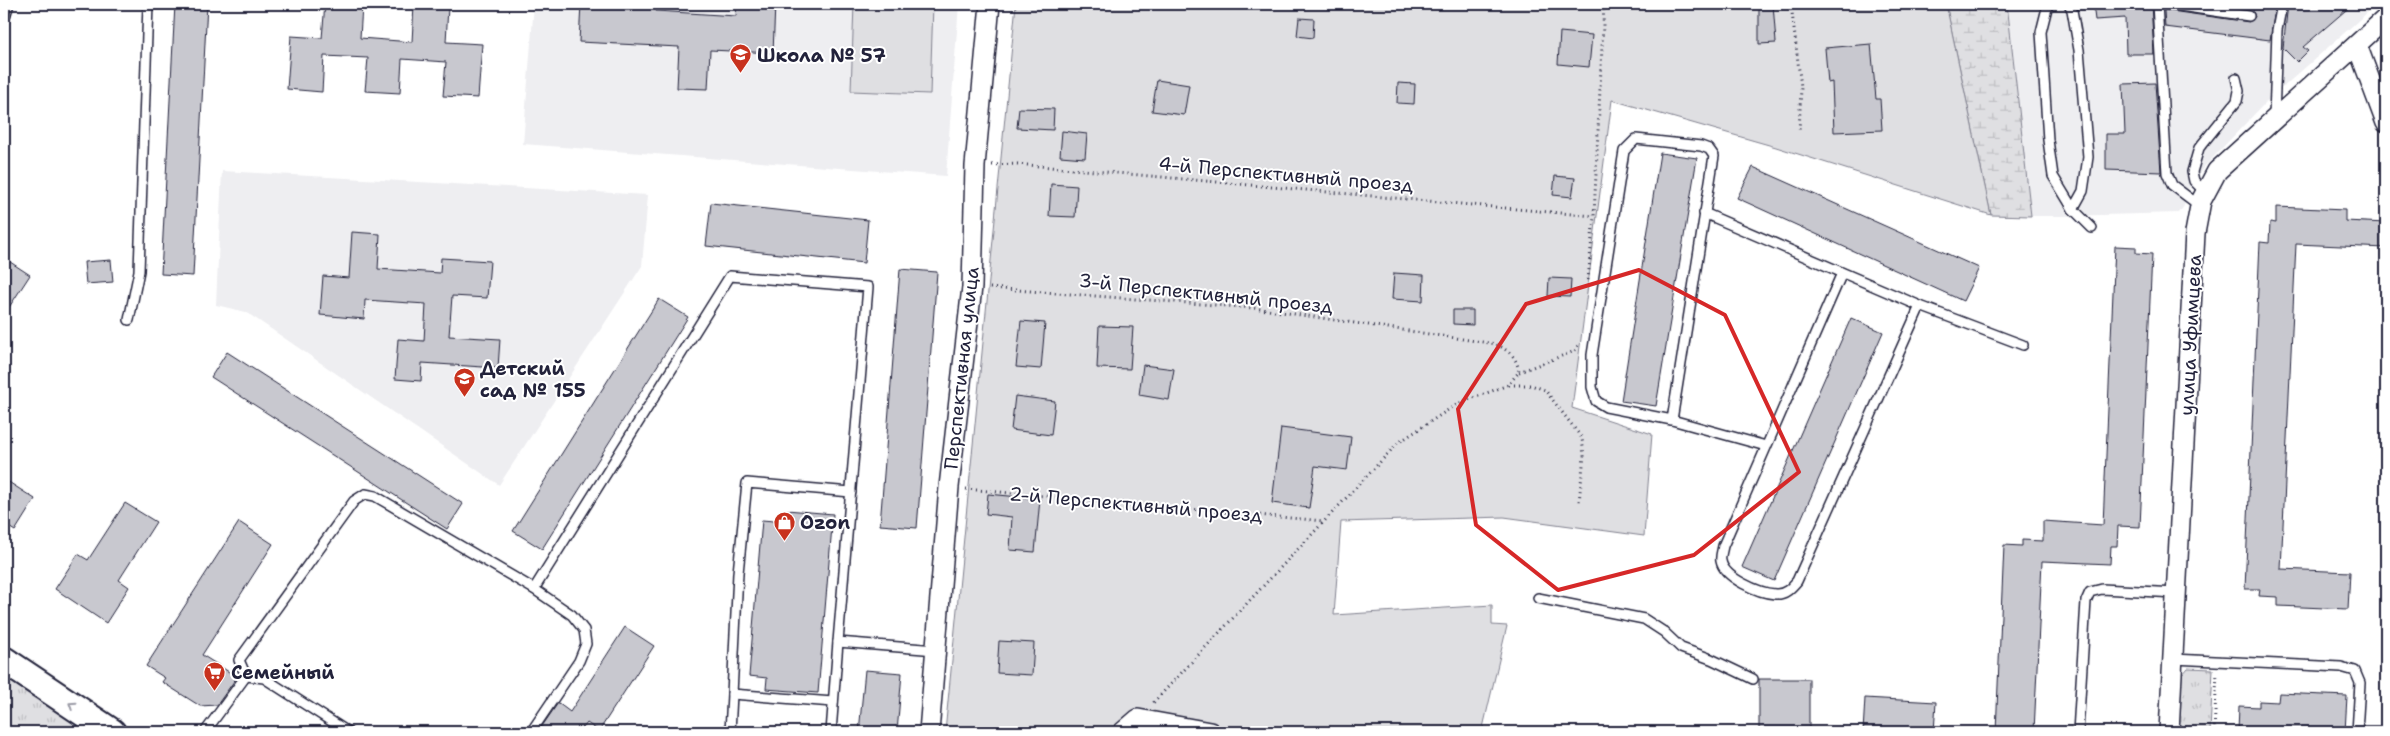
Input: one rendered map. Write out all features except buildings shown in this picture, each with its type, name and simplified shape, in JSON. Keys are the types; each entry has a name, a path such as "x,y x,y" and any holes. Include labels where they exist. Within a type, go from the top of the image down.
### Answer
{"main road":[{"path":"4,660 112,732"}],"street":[{"name":"Перспективная улица","path":"929,732 948,487 972,287 975,166 990,4"},
{"name":"улица Уфимцева","path":"2169,732 2195,234 2202,199 2216,171 2386,18"},
{"path":"2357,45 2386,123"},
{"path":"1123,732 1138,719 1210,732"}],"lane":[{"path":"4,20 9,4"},
{"path":"129,320 140,271 148,4"},
{"path":"2048,4 2041,32 2048,140 2053,176 2074,209 2092,228"},
{"path":"2069,4 2072,10 2079,50 2088,157 2083,191 2074,209"},
{"path":"2157,4 2166,173 2172,186 2202,199"},
{"path":"2166,4 2249,16"},
{"path":"2274,120 2277,30 2282,4"},
{"path":"2202,199 2192,172 2199,148 2237,101 2239,91 2236,78"},
{"path":"1672,420 1714,156 1709,149 1658,140 1636,139 1624,151 1592,355 1592,387 1596,400 1606,407 1672,420 1766,446"},
{"path":"1704,213 1842,274 1920,306 2023,344"},
{"path":"1842,274 1723,546 1720,561 1726,573 1744,584 1776,594 1788,591 1798,581 1920,306"},
{"path":"534,589 730,276 868,287 831,732"},
{"path":"730,732 738,573 747,483 851,492"},
{"path":"246,676 239,660 354,501 366,494 375,496 534,589 572,615 584,630 586,644 579,661 531,732"},
{"path":"2078,732 2086,601 2090,592 2102,589 2176,593"},
{"path":"1538,598 1644,619 1664,632 1681,648 1711,658 1753,679"},
{"path":"838,642 936,650"},
{"path":"2173,659 2341,667 2355,671 2360,683 2357,732"},
{"path":"205,732 246,676"},
{"path":"246,676 264,678 348,732"},
{"path":"732,694 833,702"}],"path":[{"path":"1579,4 1604,5 1594,216 1587,290"},
{"path":"1791,4 1801,87 1799,133"},
{"name":"4-й Перспективный проезд","path":"975,166 1017,164 1594,216"},
{"name":"3-й Перспективный проезд","path":"972,287 1008,288 1254,308 1496,344 1508,351 1518,362 1519,372"},
{"path":"1508,385 1519,372 1575,351 1583,336"},
{"path":"1138,719 1398,443 1457,404 1508,385 1531,384 1545,390 1582,438 1584,456 1579,502"},
{"name":"2-й Перспективный проезд","path":"948,487 1324,521"},
{"path":"4,605 10,609"},
{"path":"2214,732 2217,671"}],"highlighted area":[{"path":"1639,270 1725,315 1799,472 1694,555 1558,590 1476,525 1458,409 1526,304"}],"shaded area":[{"name":"Школа № 57","path":"534,4 959,4 946,176 523,144"},
{"path":"2007,4 2377,4 2265,103 2204,167 2186,192 2184,206 2179,213 2031,216"},
{"name":"Детский сад № 155","path":"222,171 648,195 642,266 499,485 246,312 216,305"}],"green space":[{"path":"854,4 933,4 930,94 851,91"},
{"path":"1016,4 1946,4 1991,215 1776,147 1612,100 1572,408 1652,434 1644,536 1504,517 1341,522 1334,615 1492,605 1492,625 1507,626 1482,732 945,732"},
{"path":"1946,4 2007,4 2031,216 1991,215"},
{"path":"2188,668 2213,669 2210,732 2179,732 2182,675"},
{"path":"4,677 88,732 4,732"}],"place":[{"name":"Школа № 57","path":"741,74"},
{"name":"Детский сад № 155","path":"464,398"},
{"name":"Ozon","path":"784,541"},
{"name":"Семейный","path":"215,691"}]}
